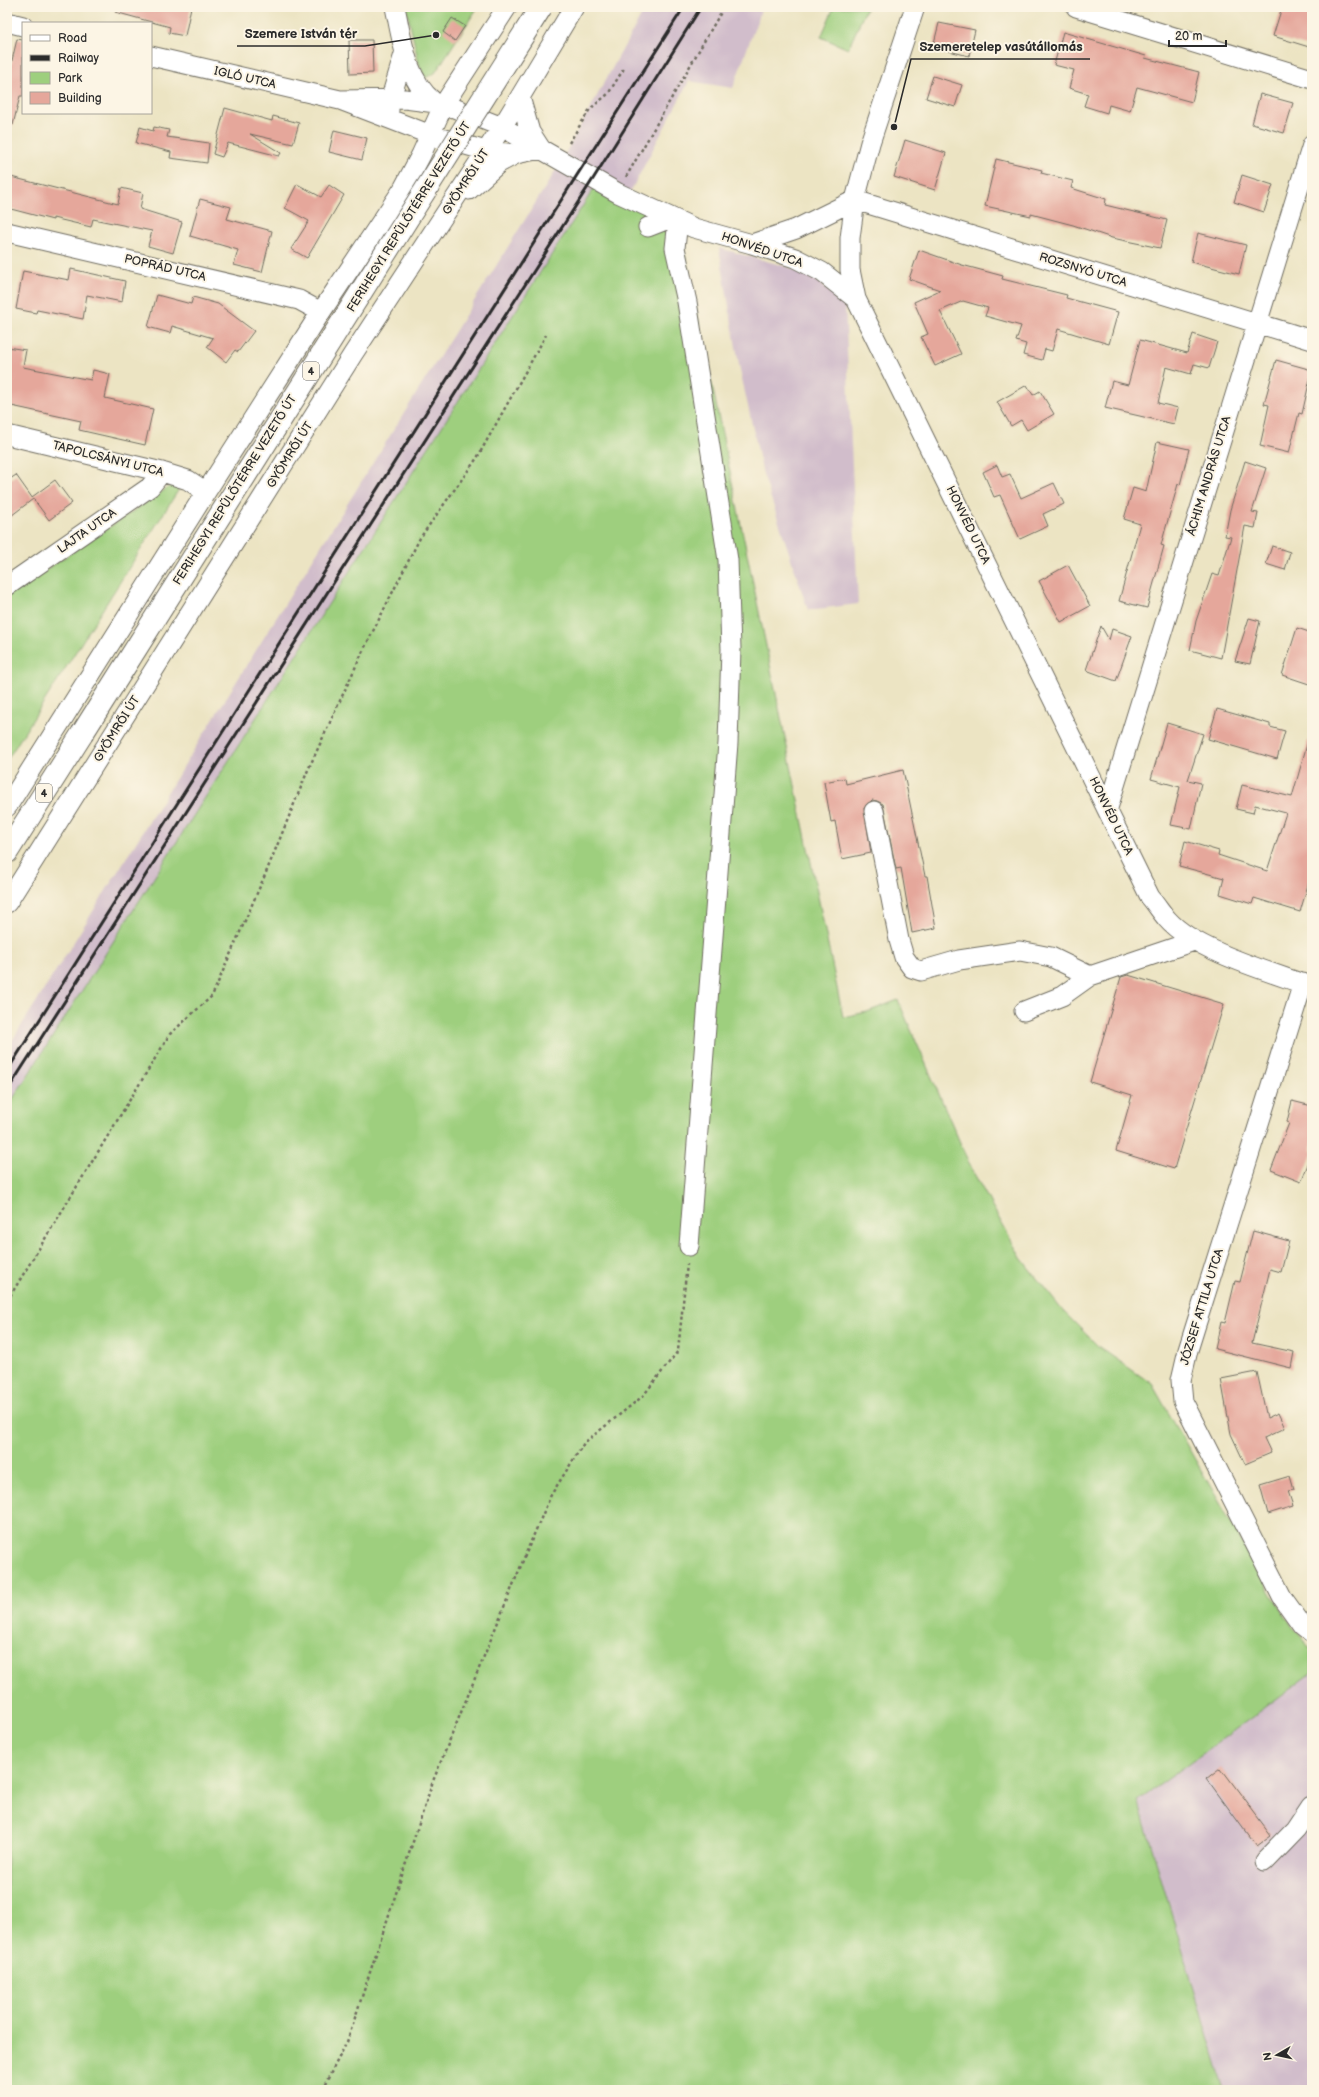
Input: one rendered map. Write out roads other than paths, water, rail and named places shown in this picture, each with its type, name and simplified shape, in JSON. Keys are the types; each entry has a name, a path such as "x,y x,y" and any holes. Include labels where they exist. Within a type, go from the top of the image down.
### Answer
{"main road":[{"name":"FERIHEGYI REPÜLŐTÉRRE VEZETŐ ÚT","path":"7,852 541,7"}],"street":[{"path":"395,7 405,51 417,83 439,103"},
{"path":"7,807 321,312 403,189 431,135 439,103 508,7"},
{"name":"GYÖMRŐI ÚT","path":"7,903 354,354 502,127 574,7"},
{"path":"856,299 850,270 850,238 855,200 870,143 915,7"},
{"path":"1076,7 1312,79"},
{"path":"7,22 22,26"},
{"path":"394,121 390,113 391,99 405,51"},
{"name":"IGLÓ UTCA","path":"152,56 340,100 431,135"},
{"path":"431,135 486,152 516,154 541,150 530,132 520,97"},
{"name":"IGLÓ UTCA","path":"340,100 391,99 439,103"},
{"name":"HONVÉD UTCA","path":"439,103 502,127 618,193 694,228 795,258 822,272 856,299 1150,896 1167,919 1194,941 1217,952 1307,985"},
{"name":"ÁCHIM ANDRÁS UTCA","path":"1108,808 1312,145"},
{"path":"450,207 496,166 516,154"},
{"path":"752,244 796,229 855,200"},
{"name":"ROZSNYÓ UTCA","path":"855,200 1312,340"},
{"path":"648,228 674,219 675,248 687,302 728,560 731,649 728,743 689,1246"},
{"name":"POPRÁD UTCA","path":"7,232 299,300 321,312"},
{"name":"TAPOLCSÁNYI UTCA","path":"7,435 162,472 188,480 206,492"},
{"name":"LAJTA UTCA","path":"7,586 150,487 162,472"},
{"path":"874,811 899,940 904,957 912,968 921,971 959,960 1020,951 1051,957 1090,976"},
{"path":"1024,1011 1062,996 1090,976 1194,941"},
{"name":"JÓZSEF ATTILA UTCA","path":"1307,985 1188,1350 1182,1380 1184,1401 1282,1597 1302,1625 1312,1633"},
{"path":"1264,1862 1296,1829 1312,1805"}],"railway":[{"path":"7,1071 684,7"},
{"path":"7,1091 593,179 701,7"}],"place":[{"name":"Szemere István tér","path":"436,35"},
{"name":"Szemeretelep vasútállomás","path":"894,127"}]}
